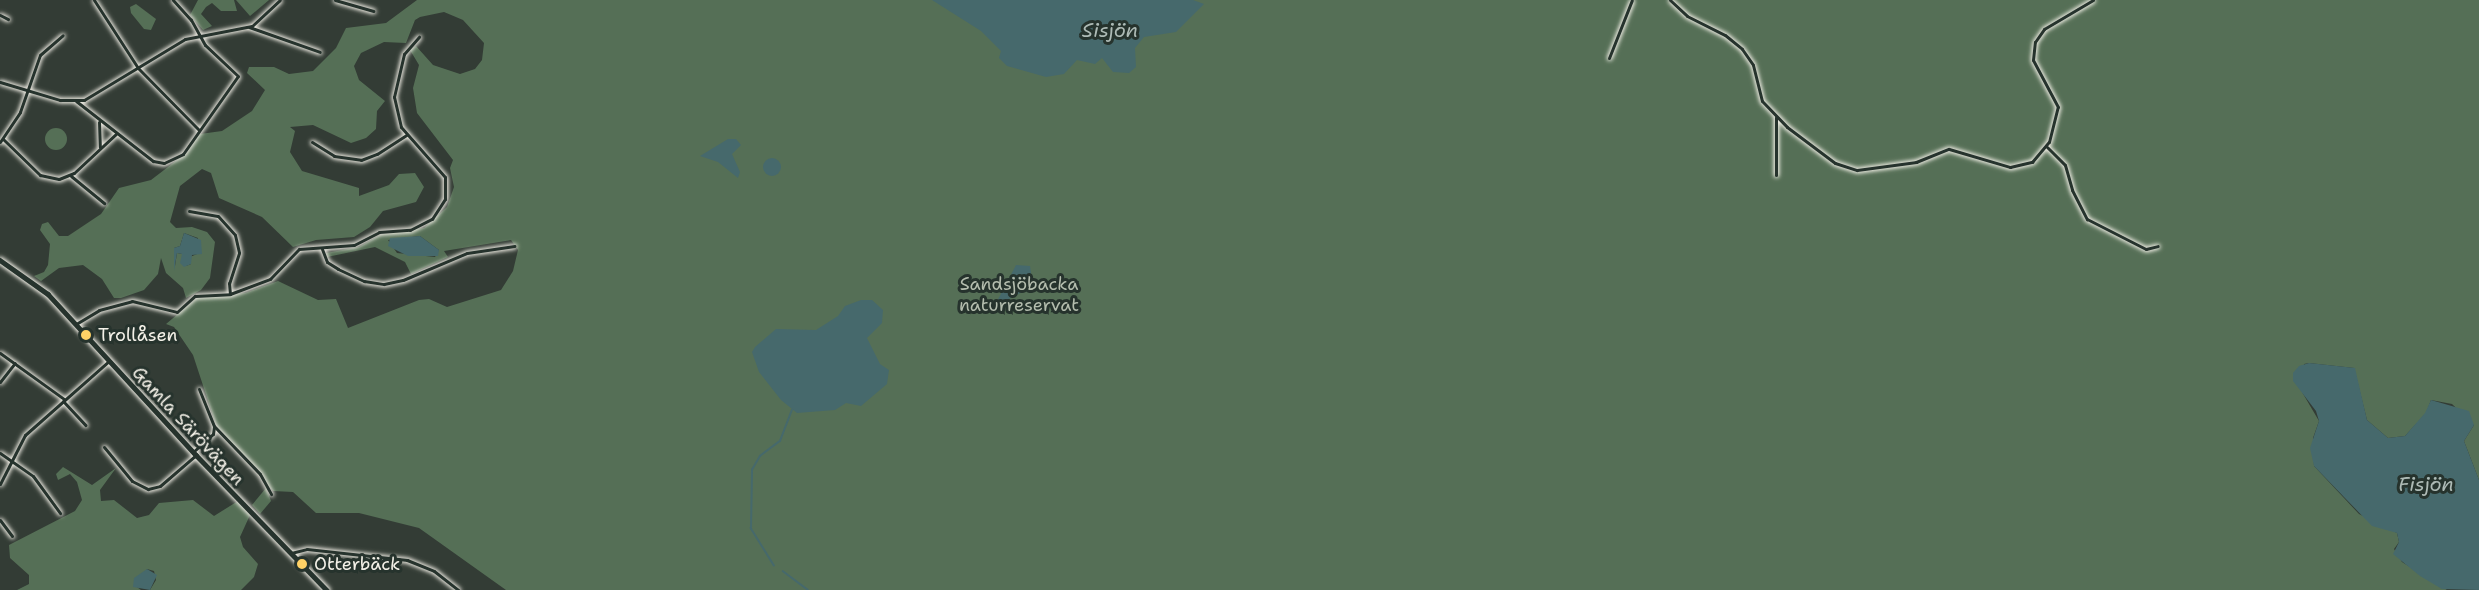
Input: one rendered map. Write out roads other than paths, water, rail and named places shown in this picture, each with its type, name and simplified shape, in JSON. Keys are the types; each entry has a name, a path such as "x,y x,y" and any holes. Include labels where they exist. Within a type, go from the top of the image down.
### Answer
{"street":[{"path":"94,0 138,68 199,130"},
{"path":"0,82 28,91 76,101 148,158 164,163 183,154 238,76 198,35 191,20 173,0"},
{"path":"249,27 280,0"},
{"path":"335,0 373,11"},
{"path":"1609,58 1632,0"},
{"path":"1670,0 1687,16 1725,35 1742,49 1753,65 1762,101 1776,117 1835,163 1857,170 1916,162 1949,149 2017,168 2032,162 2047,147 2058,107 2033,60 2035,42 2044,29 2093,0"},
{"path":"0,15 8,19"},
{"path":"76,101 94,96 138,68 198,35 249,27 320,52"},
{"path":"63,34 40,56 28,91 2,140 39,175 54,179 70,176 116,134"},
{"path":"76,324 99,310 125,302 146,302 173,312 183,309 195,296 230,294 275,276 296,251 354,245 383,231 416,228 438,213 445,199 445,177 436,163 406,135 396,112 395,80 406,50 419,37"},
{"path":"96,117 102,133 98,151"},
{"path":"1776,117 1776,175"},
{"path":"312,142 334,156 361,160 377,154 406,135"},
{"path":"2047,147 2065,165 2072,190 2087,219 2146,249 2158,246"},
{"path":"70,176 104,203"},
{"path":"189,211 218,216 235,235 239,253 229,281 230,294"},
{"path":"322,249 327,262 338,269 364,281 384,284 403,280 467,253 513,246"},
{"name":"Gamla Särövägen","path":"0,260 41,287 194,453 327,590"},
{"path":"0,352 64,400 85,426"},
{"path":"0,484 26,435 109,361"},
{"path":"0,382 15,363"},
{"path":"199,389 214,426 260,474 271,494"},
{"path":"104,447 132,481 148,489 164,483 213,434 214,426"},
{"path":"0,453 12,459 35,478 60,513"},
{"path":"0,520 12,536"},
{"path":"291,553 299,549 407,560 434,571 458,590"}],"water":[{"name":"Sisjön","path":"932,0 1193,0 1204,4 1176,32 1144,37 1135,48 1136,67 1129,73 1113,72 1102,58 1095,64 1077,60 1064,74 1046,77 1007,66 999,58 1001,51 981,31"},
{"path":"728,139 736,139 741,145 732,154 740,172 738,178 718,162 700,156"},
{"path":"772,158 778,161 781,167 778,173 772,176 766,173 763,167 766,161"},
{"path":"184,233 201,240 202,254 192,255 191,264 184,267 180,263 182,254 177,253 174,271 174,248 180,246"},
{"path":"420,236 439,250 438,256 408,256 388,246 390,238"},
{"path":"1016,265 1030,266 1033,286 994,307"},
{"path":"861,300 872,300 883,310 882,323 867,338 880,364 889,370 887,384 861,406 846,403 835,410 797,413 781,400 759,372 752,352 776,329 816,330 838,316 845,306"},
{"name":"Fisjön","path":"2309,363 2355,368 2367,420 2388,438 2405,436 2425,413 2431,400 2469,411 2474,425 2464,441 2479,480 2479,590 2442,589 2420,576 2393,554 2399,542 2397,533 2372,526 2314,466 2310,448 2319,421 2316,411 2293,381 2293,373 2299,366"},
{"path":"147,569 157,575 150,590 133,587 134,578"}],"waterway":[{"path":"774,566 751,529 752,470 760,456 780,441 792,410"},
{"path":"783,571 808,590"}],"place":[{"name":"Trollåsen","path":"86,335"},
{"name":"Otterbäck","path":"302,564"}],"park label":[{"name":"Sandsjöbacka naturreservat","path":"1019,295"}]}
